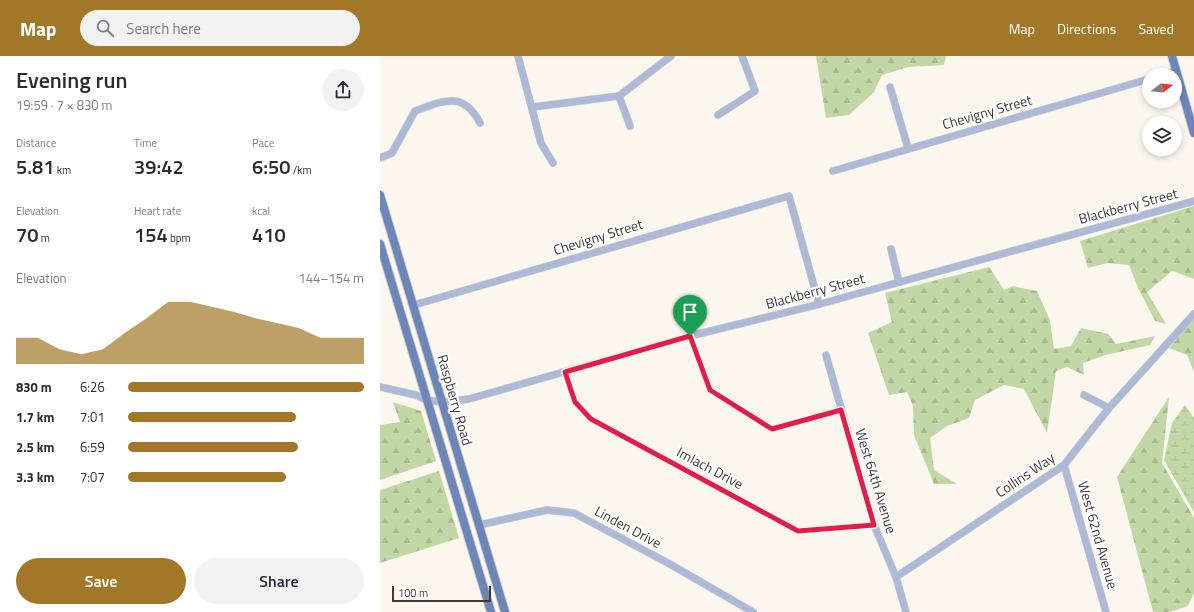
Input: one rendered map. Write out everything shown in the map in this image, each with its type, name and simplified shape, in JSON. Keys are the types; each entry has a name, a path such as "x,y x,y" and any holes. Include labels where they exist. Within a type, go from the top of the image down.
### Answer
{"main road":[{"path":"1172,56 1175,68"},
{"path":"1182,92 1194,133"},
{"name":"Raspberry Road","path":"380,195 505,612"},
{"name":"Raspberry Road","path":"380,244 491,612"}],"street":[{"path":"518,56 533,107 540,143 553,163"},
{"path":"533,107 619,96 671,56"},
{"path":"718,115 755,91 742,56"},
{"name":"Chevigny Street","path":"833,171 1142,81"},
{"path":"890,87 908,148"},
{"path":"619,96 630,126"},
{"path":"380,158 392,153 415,111 427,106 446,100 462,102 473,109 480,123"},
{"name":"Chevigny Street","path":"414,305 789,196 819,304"},
{"name":"Blackberry Street","path":"380,387 416,395 426,400 442,402 469,399 690,336 819,304 1194,201"},
{"path":"890,249 899,282"},
{"name":"Collins Way","path":"896,577 1064,465 1109,408 1194,314"},
{"path":"690,336 710,390 772,429 841,410"},
{"name":"West 64th Avenue","path":"826,355 874,525 896,577 906,612"},
{"name":"Imlach Drive","path":"565,372 575,402 591,419 798,531 874,525"},
{"path":"1084,395 1109,408"},
{"name":"West 62nd Avenue","path":"1064,465 1106,612"},
{"name":"Linden Drive","path":"478,525 547,510 574,513 668,563 753,612"}],"green space":[{"path":"816,56 946,56 944,65 908,67 882,75 874,92 849,115 826,118"},
{"path":"1194,206 1194,279 1172,271 1147,292 1166,324 1155,321 1138,288 1129,265 1107,263 1088,268 1080,241"},
{"path":"989,267 1004,290 1013,286 1037,291 1050,320 1054,349 1071,346 1081,328 1108,334 1116,344 1155,336 1150,345 1106,355 1083,363 1084,375 1067,367 1056,371 1047,433 1024,389 1004,385 975,400 969,418 947,426 930,438 934,470 957,484 934,484 914,435 913,406 907,392 889,395 868,333 892,322 885,293"},
{"path":"1194,319 1194,372 1187,355 1169,348"},
{"path":"1169,397 1162,463 1194,518 1194,593 1188,606 1170,612 1153,612 1117,477"},
{"path":"393,402 421,411 436,461 380,480 380,425 400,422"},
{"path":"1185,405 1194,418 1194,512 1164,460 1172,423"},
{"path":"439,471 459,538 380,563 380,490"}],"route":[{"path":"690,336 710,390 772,429 841,410 874,525 798,531 591,419 575,402 565,372 690,336"}]}
